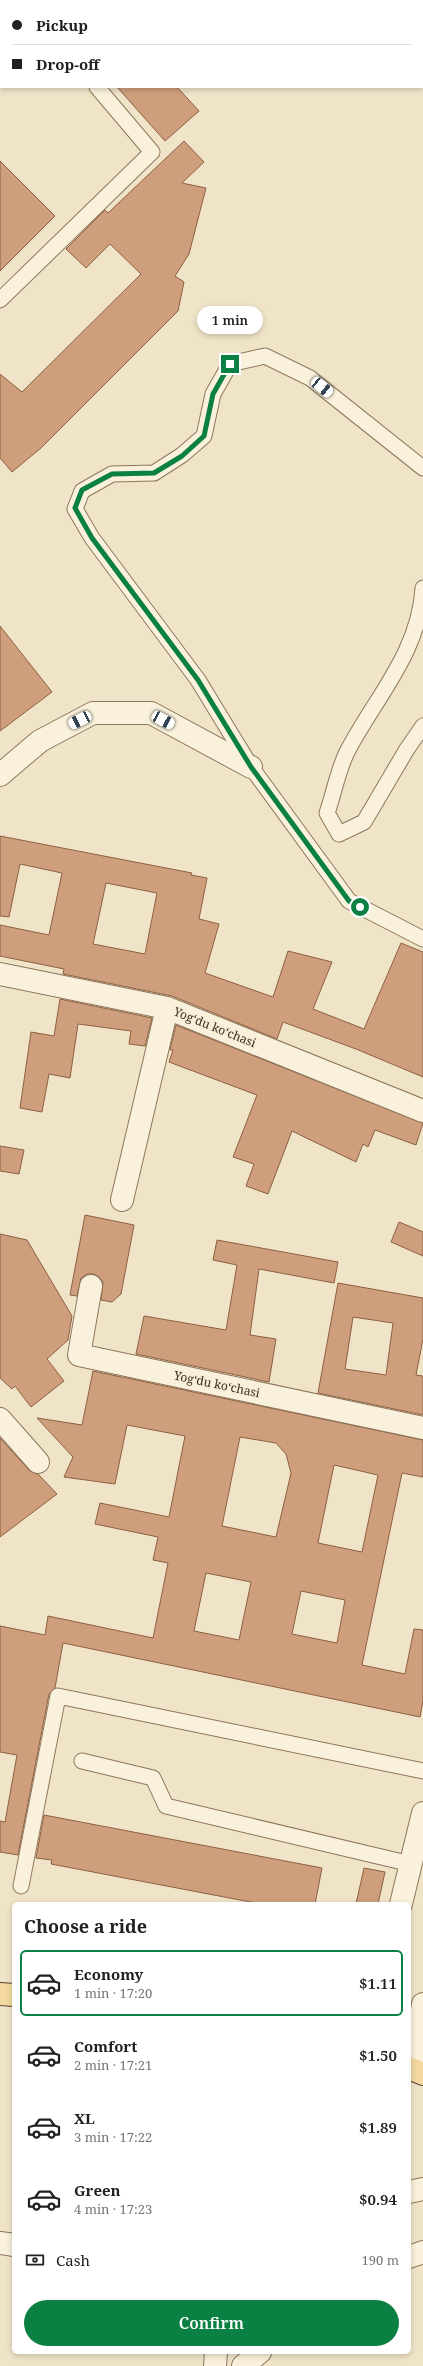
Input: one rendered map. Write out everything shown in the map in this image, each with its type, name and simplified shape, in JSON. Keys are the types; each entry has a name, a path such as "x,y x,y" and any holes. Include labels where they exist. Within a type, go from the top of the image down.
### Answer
{"main road":[{"path":"0,1994 12,1995"}],"street":[{"path":"0,775 40,741 93,713 151,713 251,767"},
{"path":"0,974 167,1008"},
{"name":"Yogʻdu koʻchasi","path":"122,1200 167,1008 423,1111"},
{"name":"Yogʻdu koʻchasi","path":"91,1286 79,1355 423,1428"},
{"path":"0,1419 38,1462"},
{"path":"402,1902 423,1813"},
{"path":"415,2071 423,2004"},
{"path":"411,2192 423,2189"},
{"path":"0,2243 12,2245"},
{"path":"411,2256 423,2252"},
{"path":"215,2366 216,2354"},
{"path":"243,2366 258,2354"}],"lane":[{"path":"0,300 152,152 98,88"},
{"path":"423,468 310,378 265,356 230,364 213,394 204,436 182,456 154,473 112,474 82,490 75,508 92,538 198,680 251,767 349,901 423,939"},
{"path":"423,588 422,602 404,659 346,753 327,813 339,834 364,822 406,750 423,726"},
{"path":"21,1886 58,1696 423,1771"},
{"path":"82,1761 153,1778 166,1806 411,1864"}],"building":[{"path":"118,88 178,88 199,111 165,141"},
{"path":"184,141 204,162 182,183 206,188 189,254 175,276 184,282 178,311 41,448 12,472 0,458 0,374 22,392 141,274 110,244 86,268 66,249 105,210 108,213"},
{"path":"0,161 55,216 0,271"},
{"path":"0,626 52,692 0,731"},
{"path":"0,836 192,873 191,875 207,878 199,919 219,924 205,973 273,997 288,951 332,962 313,1009 364,1029 401,943 423,952 423,1077 356,1049 283,1022 277,1039 172,996 63,974 64,969 0,956 0,925 49,935 62,873 20,864 9,917 0,916","holes":["106,883 157,893 145,954 93,944"]},
{"path":"60,999 152,1018 145,1046 129,1044 131,1031 78,1024 70,1078 49,1074 42,1112 20,1108 31,1032 54,1036"},
{"path":"176,1025 423,1123 416,1145 375,1130 368,1147 363,1144 356,1162 292,1131 268,1194 246,1186 254,1164 233,1157 257,1095 169,1062 173,1050 170,1050"},
{"path":"0,1146 24,1150 19,1174 0,1171"},
{"path":"85,1215 134,1225 121,1294 112,1302 101,1300 103,1282 94,1274 87,1274 81,1278 77,1296 70,1295"},
{"path":"399,1222 423,1232 423,1256 391,1242"},
{"path":"0,1234 27,1240 72,1316 68,1340 47,1359 64,1381 31,1407 15,1386 12,1389 0,1378"},
{"path":"217,1240 338,1262 334,1283 259,1269 250,1335 276,1339 269,1382 136,1354 144,1316 226,1330 237,1265 213,1260"},
{"path":"338,1283 423,1298 423,1339 416,1375 423,1376 423,1415 318,1393","holes":["353,1317 393,1323 386,1375 345,1369"]},
{"path":"93,1371 423,1440 423,1477 402,1473 362,1665 405,1674 414,1629 423,1630 423,1701 420,1717 63,1643 55,1688 49,1694 18,1855 0,1852 0,1821 5,1822 17,1755 0,1752 0,1626 45,1635 48,1616 153,1638 168,1563 153,1560 158,1537 95,1524 100,1503 169,1517 185,1436 127,1425 115,1484 64,1477 73,1457 37,1418 82,1425","holes":["240,1437 276,1443 286,1454 291,1473 276,1537 222,1526","334,1465 378,1475 362,1552 318,1543","206,1573 251,1582 239,1640 194,1631","301,1591 345,1600 337,1643 292,1634"]},
{"path":"0,1438 29,1470 38,1474 57,1494 0,1537"},
{"path":"44,1815 322,1868 315,1902 250,1902 51,1864 52,1860 36,1858"},
{"path":"364,1868 385,1872 378,1902 356,1902"}],"route":[{"path":"230,364 213,394 204,436 182,456 154,473 112,474 82,490 75,508 92,538 198,680 251,767 349,901 360,907"}]}
